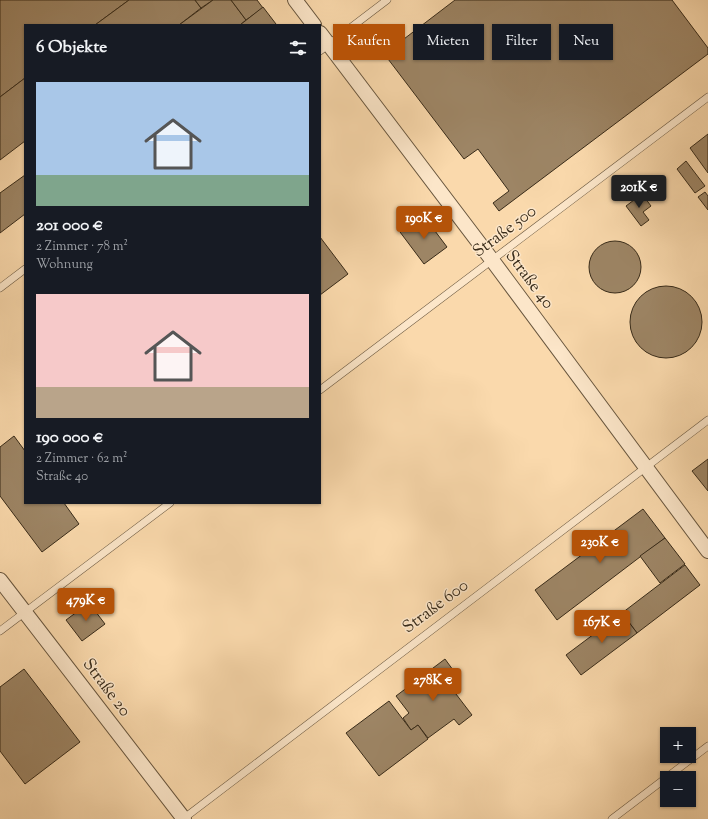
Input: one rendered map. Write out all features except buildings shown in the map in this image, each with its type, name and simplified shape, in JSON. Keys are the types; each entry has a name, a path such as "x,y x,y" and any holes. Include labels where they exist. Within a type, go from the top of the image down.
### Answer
{"street":[{"path":"295,0 313,24"},
{"name":"Straße 40","path":"321,37 324,48 492,260 708,551"},
{"name":"Straße 20","path":"0,580 183,819"}],"lane":[{"path":"324,48 387,0"},
{"name":"Straße 500","path":"321,389 708,97"},
{"path":"0,288 24,270"},
{"name":"Straße 600","path":"183,819 708,420"},
{"path":"0,631 169,504"},
{"path":"612,819 708,746"}]}
